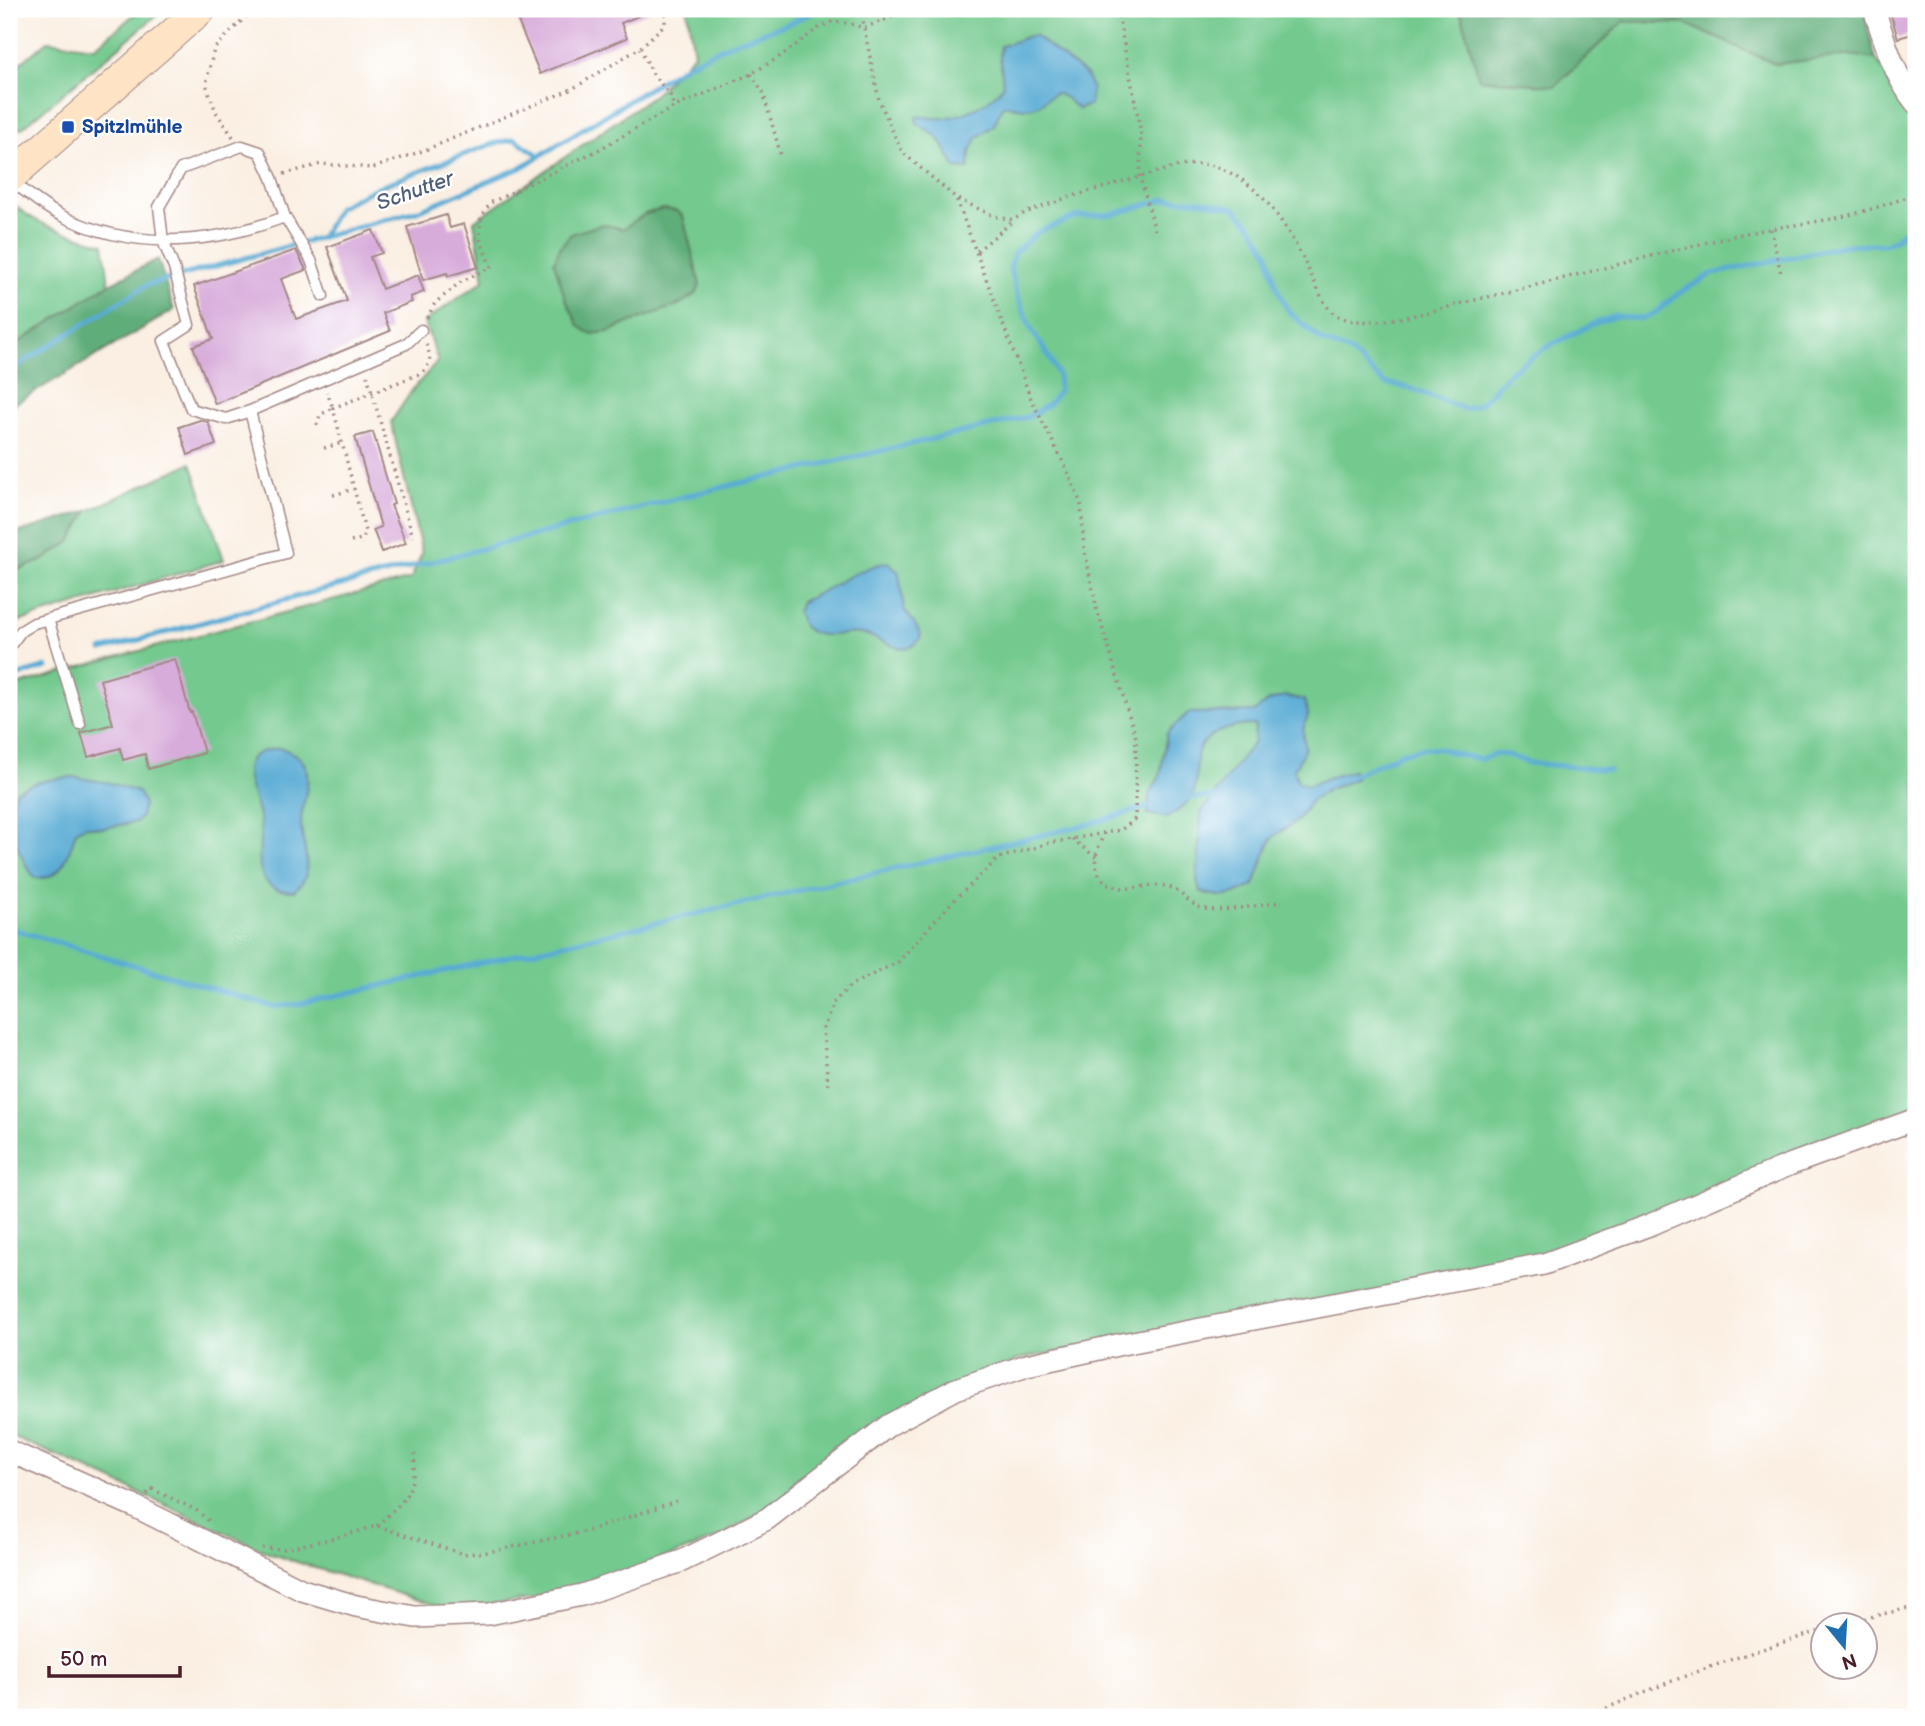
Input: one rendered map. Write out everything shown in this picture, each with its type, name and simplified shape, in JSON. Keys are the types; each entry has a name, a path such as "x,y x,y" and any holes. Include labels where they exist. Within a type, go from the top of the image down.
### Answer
{"street":[{"path":"15,170 201,9"},
{"path":"1874,9 1893,66 1916,103"},
{"path":"9,1451 136,1507 302,1590 356,1606 415,1617 489,1614 582,1595 682,1561 767,1519 889,1425 968,1385 1027,1365 1122,1344 1544,1265 1652,1224 1789,1165 1916,1119"}],"lane":[{"path":"323,296 311,260 285,217 260,152 242,146 181,169 159,207 163,241 180,286 190,325 164,341 191,409 226,419 250,411 406,344 421,330"},
{"path":"15,170 57,214 90,229 128,238 191,241 252,229 285,217"},
{"path":"9,647 21,631 34,623 286,553 250,411"},
{"path":"48,619 80,724"}],"path":[{"path":"242,146 216,112 206,84 214,49 253,9"},
{"path":"272,178 321,164 373,168 425,150 572,89 640,48 665,24 665,9"},
{"path":"317,425 320,415 332,408 422,373 429,365 430,353 421,330 435,303 462,281 491,267 480,239 480,221 491,203 598,150 674,107 751,74 820,27 832,22 864,27 912,9"},
{"path":"1117,9 1141,132 1140,177 1155,230"},
{"path":"862,10 879,100 902,152 956,198 994,216 1013,220"},
{"path":"640,48 653,76 670,95 674,107"},
{"path":"751,74 763,92 781,156"},
{"path":"977,251 1025,213 1066,198 1179,166 1210,165 1235,176 1257,193 1287,228 1325,303 1338,317 1357,322 1393,319 1745,233 1839,218 1916,194"},
{"path":"828,1085 823,1029 834,1002 851,985 898,962 951,903 999,858 1050,843 1121,830 1135,819 1136,738 1097,610 1084,547 1081,504 1031,399 956,198"},
{"path":"1771,229 1781,274"},
{"path":"363,363 413,537"},
{"path":"323,380 365,531 364,538 351,542"},
{"path":"324,448 342,443"},
{"path":"333,495 354,489"},
{"path":"1104,833 1096,857 1096,868 1111,887 1129,889 1152,885 1171,888 1201,908 1220,910 1282,902"},
{"path":"1072,839 1096,857"},
{"path":"257,1547 283,1549 377,1526 404,1500 412,1485 415,1454"},
{"path":"136,1507 152,1489 196,1510 216,1527"},
{"path":"377,1526 463,1554 488,1552 588,1531 676,1501"},
{"path":"1880,1615 1916,1607"},
{"path":"1587,1717 1696,1673 1810,1634"}],"green space":[{"path":"141,9 164,9 22,128 9,131 9,72 48,41 95,47"},
{"path":"687,9 1460,9 1460,14 1555,86 1624,21 1686,24 1775,64 1851,55 1876,59 1916,121 1916,1113 1600,1238 1483,1273 1019,1359 720,1537 632,1571 533,1599 451,1610 271,1554 9,1435 9,688 411,579 422,553 391,422 413,389 438,361 424,322 484,280 474,221 655,94 694,54"},
{"path":"1460,9 1863,9 1876,59 1851,55 1775,64 1686,24 1624,21 1555,86 1479,79"},
{"path":"15,205 33,219 104,244 109,284 9,349 9,206"},
{"path":"663,209 677,211 683,216 700,285 696,294 678,305 608,332 591,334 579,326 565,298 554,262 560,247 571,234 603,224 623,229 645,214"},
{"path":"158,259 174,310 9,407 9,349 109,284"},
{"path":"191,463 224,560 17,622 9,632 9,573 43,560 71,541 88,511"},
{"path":"88,511 71,541 43,560 9,573 9,533"}],"water":[{"path":"1034,35 1086,75 1092,89 1090,105 1078,109 1056,93 1033,107 1003,105 994,125 977,138 970,152 969,169 956,168 938,137 917,123 916,117 952,117 984,103 1003,86 1001,46"},
{"path":"889,562 899,573 904,609 921,636 916,644 909,648 894,647 863,634 824,635 803,626 797,612 801,602 855,574"},
{"path":"1285,696 1304,700 1308,715 1303,730 1305,748 1294,770 1298,782 1308,786 1353,771 1358,774 1356,779 1329,789 1310,802 1298,820 1274,836 1254,885 1228,896 1200,891 1197,882 1201,812 1254,742 1255,725 1230,728 1207,739 1198,752 1192,796 1183,807 1167,818 1148,814 1149,795 1160,776 1167,733 1188,713 1254,712 1267,702"},
{"path":"281,748 302,761 307,775 301,823 306,873 294,891 274,888 262,874 259,859 260,821 247,774 248,764 253,757 264,751"},
{"path":"73,777 110,783 138,792 144,803 141,816 137,822 103,828 85,826 76,831 68,856 59,870 53,875 35,878 23,859 15,836 12,813 16,791 36,783"}],"building":[{"path":"541,9 655,9 621,23 627,38 540,74 517,19"},
{"path":"1889,9 1916,9 1916,33 1898,38"},
{"path":"446,215 450,228 464,224 478,267 423,280 407,227"},
{"path":"373,230 382,253 370,257 382,289 418,275 424,292 410,297 412,302 383,313 390,331 215,404 193,346 213,339 194,286 296,250 306,270 281,279 296,319 347,301 327,247"},
{"path":"200,420 208,422 216,445 188,455 179,427"},
{"path":"373,432 394,504 391,505 406,543 382,552 373,530 381,527 355,437"},
{"path":"175,659 204,753 148,769 145,754 123,760 120,748 88,757 81,733 113,724 100,680"}],"waterway":[{"name":"Schutter","path":"9,371 147,285 417,211 520,168 688,64 730,44 821,9"},
{"name":"Schutter","path":"1754,9 1764,12 1773,9"},
{"path":"322,236 339,207 378,187 492,144 515,139 540,156"},
{"path":"102,650 310,593 702,492 1028,417 1049,404 1059,391 1058,375 1031,329 1010,269 1014,253 1038,232 1075,217 1114,214 1166,199 1203,201 1235,208 1252,226 1268,252 1276,286 1288,311 1322,341 1350,352 1384,383 1409,388 1465,409 1480,404 1510,372 1545,348 1595,323 1617,316 1641,319 1655,313 1679,293 1712,274 1847,245 1884,244 1895,240 1916,218"},
{"path":"9,678 47,667"},
{"path":"1352,776 1404,752 1425,748 1482,759 1497,754 1529,763 1609,770"},
{"path":"1184,798 1219,797"},
{"path":"9,928 274,1007 300,1004 1086,825 1154,805"}],"place":[{"name":"Spitzlmühle","path":"68,127"}]}
